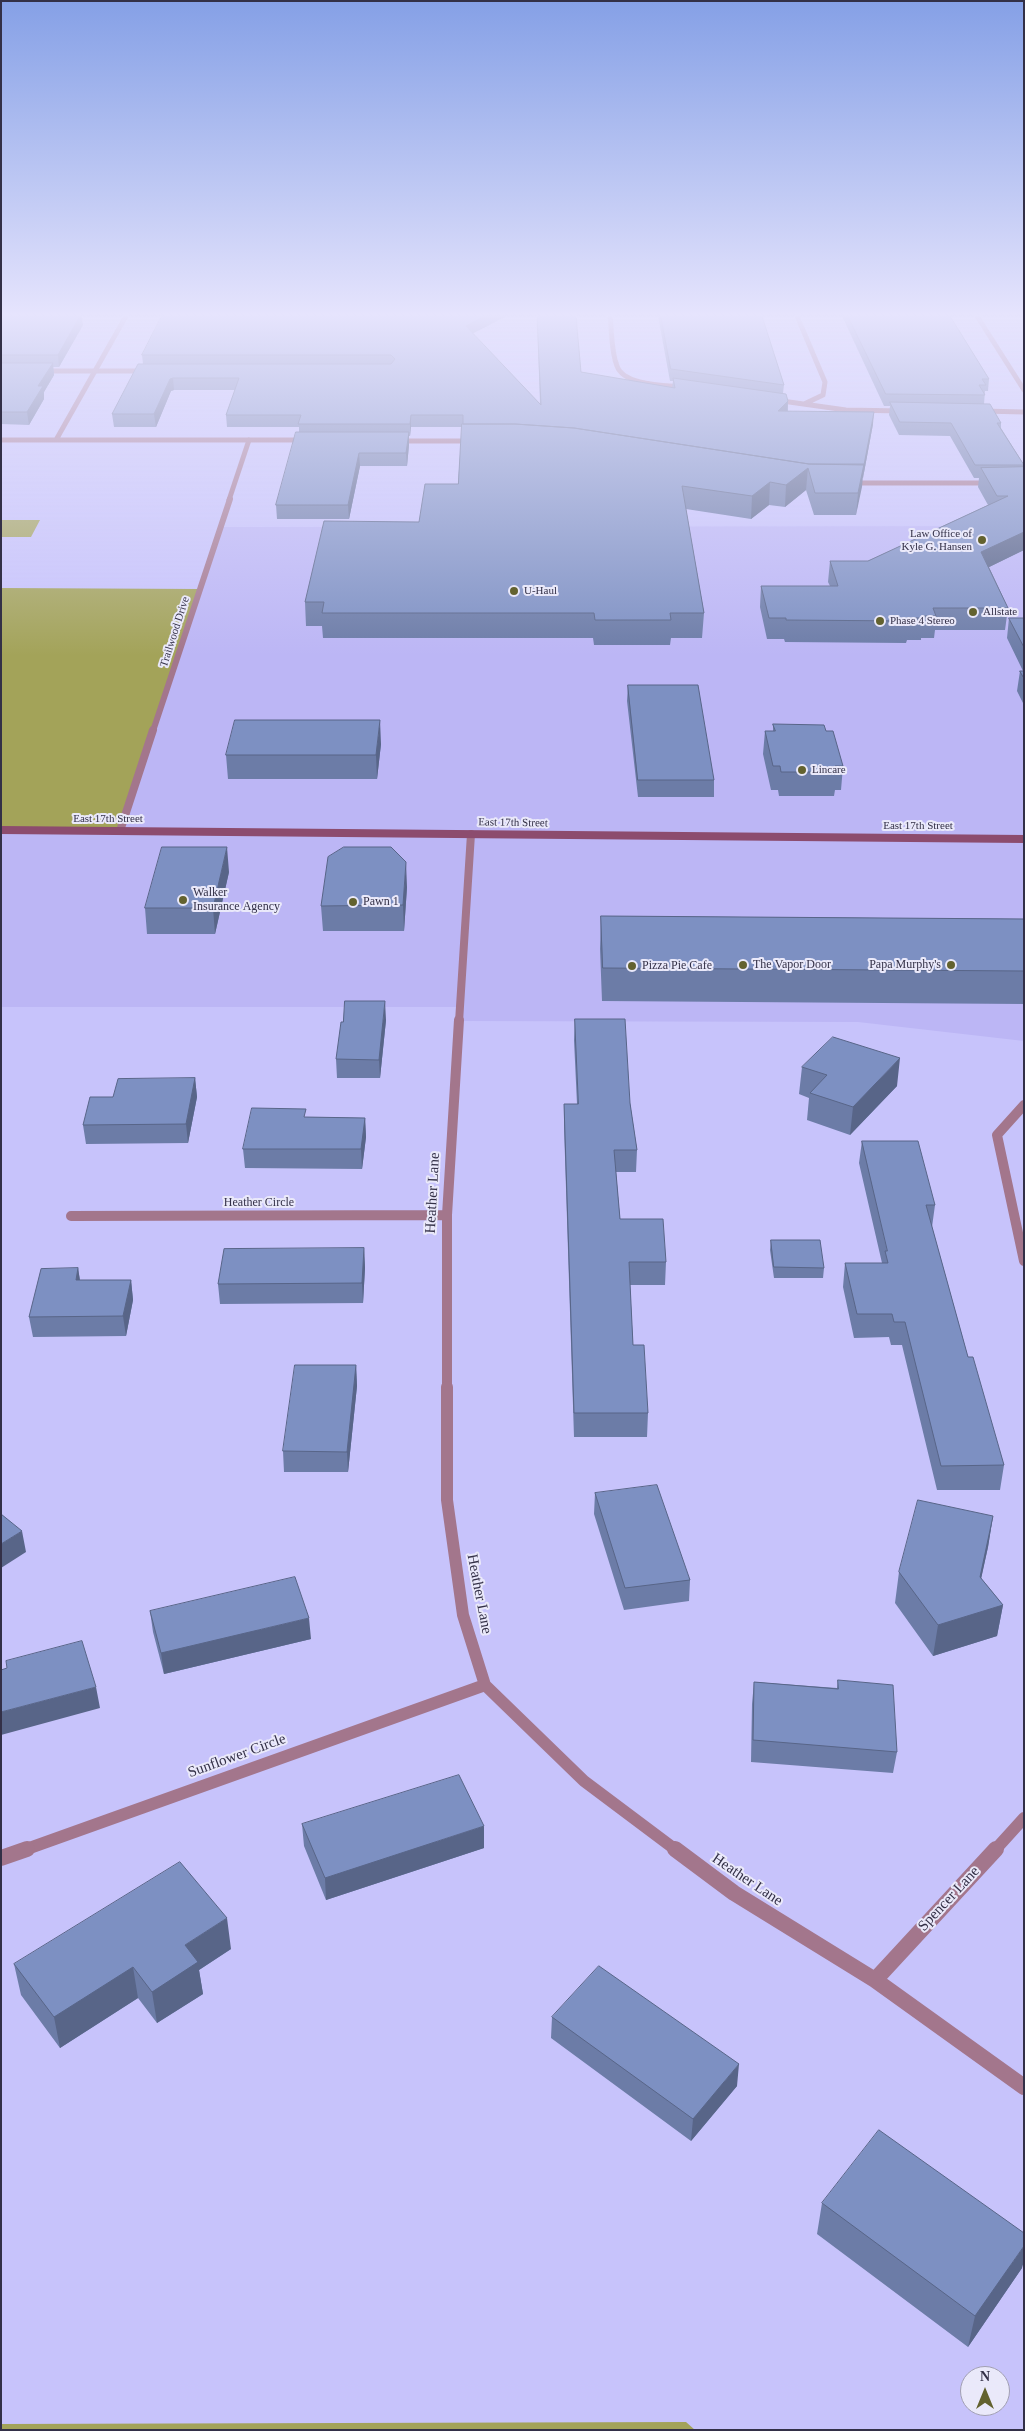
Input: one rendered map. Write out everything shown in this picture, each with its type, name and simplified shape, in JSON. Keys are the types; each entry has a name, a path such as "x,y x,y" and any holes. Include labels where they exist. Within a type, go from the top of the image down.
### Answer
{"main road":[{"name":"East 17th Street","path":"1,830 1024,838"}],"street":[{"path":"56,440 62,429"},
{"path":"1,440 316,440"},
{"name":"Trailwood Drive","path":"120,831 249,440"},
{"path":"385,441 480,441"},
{"path":"842,483 1005,483"},
{"name":"Heather Lane","path":"471,834 447,1215 447,1500 464,1615 485,1685 584,1780 734,1894 874,1980 1024,2088"},
{"path":"1024,1105 997,1135 1024,1262"},
{"name":"Heather Circle","path":"72,1216 447,1215"},
{"name":"Sunflower Circle","path":"1,1858 485,1685"},
{"name":"Spencer Lane","path":"874,1980 1024,1818"}],"shaded area":[{"path":"1,520 40,520 31,537 1,537"},
{"path":"1024,526 1024,1041 858,1022 460,1021 460,1007 1,1007 1,830 120,830 221,527"},
{"path":"1,588 200,589 120,831 1,830"},
{"path":"686,2422 695,2430 1,2430 1,2424"}],"building":[{"path":"462,429 583,429 809,464 864,464 858,493 815,493 808,468 786,485 770,482 752,496 682,486 704,613 670,613 671,620 595,620 594,613 322,613 324,602 305,602 324,521 419,522 425,484 458,484"},
{"path":"583,429 871,429 864,465 809,464"},
{"path":"955,429 1001,429 1024,465 975,465"},
{"path":"296,432 409,432 406,453 359,453 348,505 276,505"},
{"path":"1024,467 1024,532 981,552 1008,608 933,608 936,616 907,618 909,621 786,620 786,618 769,618 761,586 838,586 830,561 868,561 1008,496 997,496 981,468"},
{"path":"1009,618 1024,618 1024,647"},
{"path":"628,685 698,685 714,780 638,780"},
{"path":"235,720 380,720 376,755 226,755"},
{"path":"773,724 824,725 826,731 833,731 843,766 835,766 836,772 781,772 780,766 773,766 765,731 775,731"},
{"path":"162,847 227,847 213,908 145,908"},
{"path":"344,847 391,847 406,862 403,905 321,906 328,857"},
{"path":"601,916 1024,919 1024,971 603,968"},
{"path":"345,1001 385,1001 379,1060 336,1059"},
{"path":"575,1019 625,1019 630,1103 637,1150 614,1150 620,1219 663,1219 666,1262 629,1262 633,1345 644,1345 648,1413 574,1413 564,1104 578,1104"},
{"path":"833,1037 900,1058 853,1107 810,1093 827,1075 802,1067"},
{"path":"195,1078 186,1124 83,1125 90,1097 113,1097 118,1079"},
{"path":"252,1108 306,1109 304,1117 365,1118 361,1149 243,1149"},
{"path":"862,1141 918,1141 935,1205 926,1205 968,1357 973,1357 1004,1465 941,1466 905,1322 894,1322 892,1314 857,1314 845,1263 888,1263 885,1251 887,1251"},
{"path":"771,1240 820,1240 824,1268 774,1267"},
{"path":"364,1248 362,1283 218,1284 224,1249"},
{"path":"78,1268 76,1280 131,1280 123,1316 29,1317 41,1269"},
{"path":"295,1365 356,1365 347,1452 283,1451"},
{"path":"657,1485 690,1580 625,1588 595,1493"},
{"path":"918,1500 993,1516 980,1577 1003,1605 938,1625 899,1572"},
{"path":"1,1514 22,1531 1,1544"},
{"path":"295,1577 309,1618 161,1653 150,1611"},
{"path":"82,1641 96,1687 1,1712 1,1670 7,1668 6,1661"},
{"path":"838,1680 893,1685 897,1752 753,1740 754,1682 838,1689"},
{"path":"459,1775 484,1826 325,1878 302,1824"},
{"path":"180,1862 227,1918 185,1945 198,1962 152,1992 133,1967 54,2017 14,1964"},
{"path":"599,1966 739,2064 693,2119 552,2017"},
{"path":"879,2130 1024,2233 1024,2246 975,2316 822,2203"}],"place":[{"name":"Law Office of Kyle G. Hansen","path":"982,540"},
{"name":"U-Haul","path":"514,591"},
{"name":"Allstate","path":"973,612"},
{"name":"Phase 4 Stereo","path":"880,621"},
{"name":"Lincare","path":"802,770"},
{"name":"Walker Insurance Agency","path":"183,900"},
{"name":"Pawn 1","path":"353,902"},
{"name":"The Vapor Door","path":"743,965"},
{"name":"Papa Murphy's","path":"951,965"},
{"name":"Pizza Pie Cafe","path":"632,966"}]}
